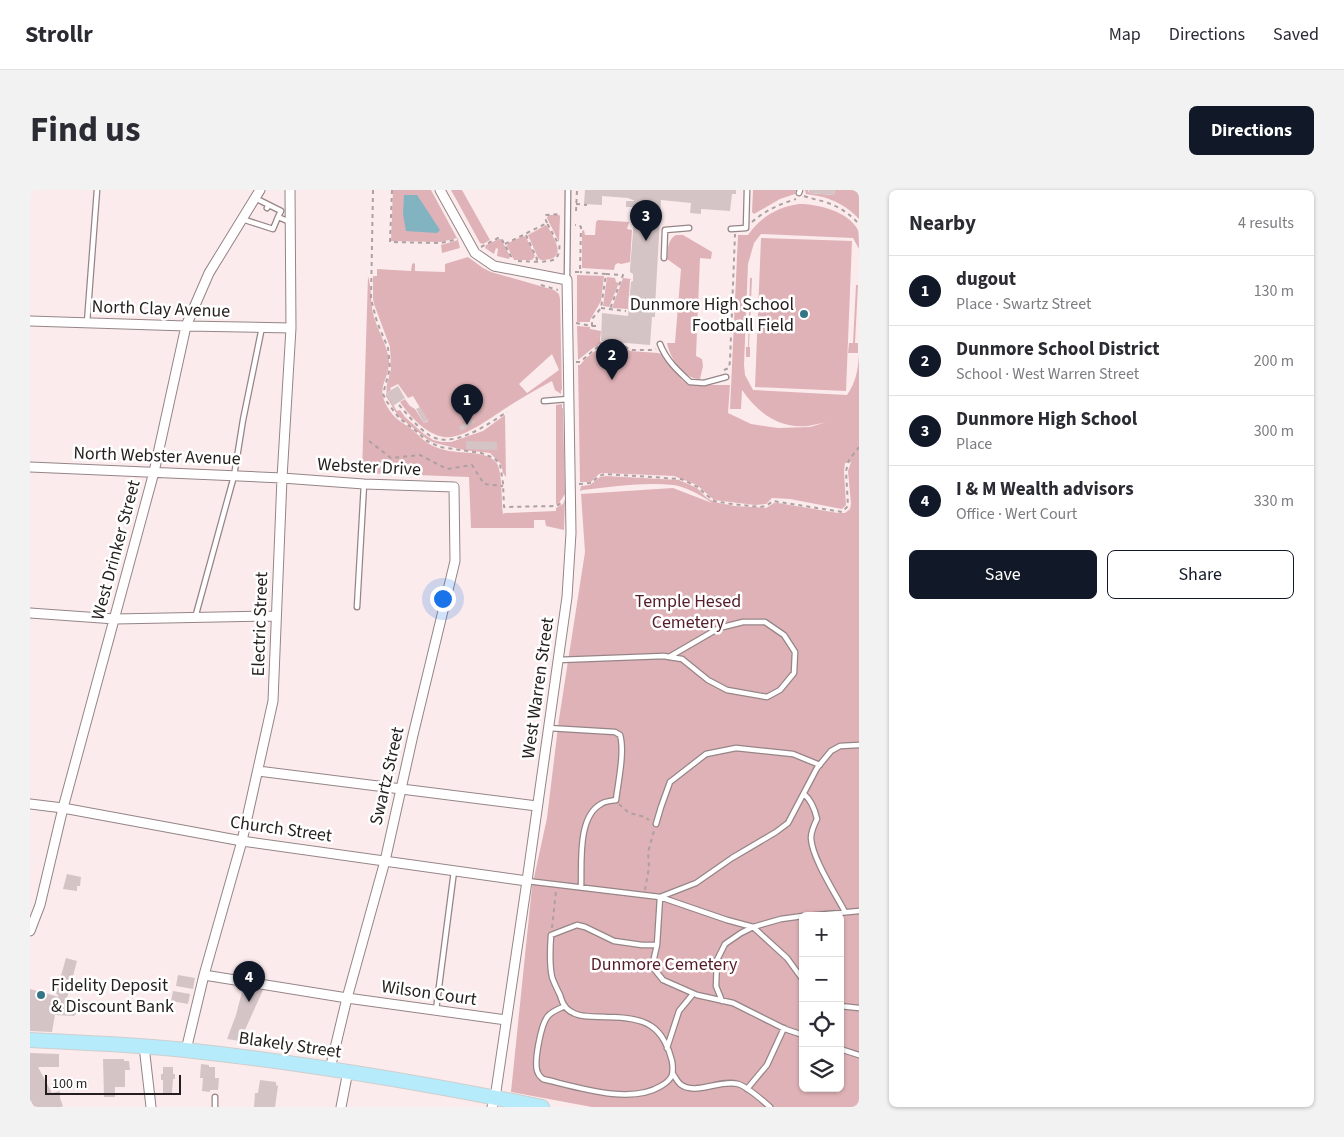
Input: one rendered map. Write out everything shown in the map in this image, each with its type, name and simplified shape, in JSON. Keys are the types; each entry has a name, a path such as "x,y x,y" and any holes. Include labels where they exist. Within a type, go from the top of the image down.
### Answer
{"main road":[{"name":"Blakely Street","path":"30,1040 186,1050 348,1071 493,1102 542,1107"}],"street":[{"name":"Electric Street","path":"186,1050 204,975 242,841 273,701 282,478 291,328 290,190"},
{"path":"440,190 475,253 494,266 567,280"},
{"name":"West Drinker Street","path":"30,931 40,905 63,808 154,472 186,326 210,273 257,194"},
{"name":"West Warren Street","path":"493,1102 527,881 567,597 571,533 567,280"},
{"name":"North Clay Avenue","path":"30,321 291,328"},
{"name":"North Webster Avenue","path":"30,467 282,478"},
{"name":"Webster Drive","path":"282,478 364,484 454,487"},
{"name":"Swartz Street","path":"330,1069 347,998 385,861 455,561 454,487"},
{"path":"30,613 115,619 276,616"},
{"path":"258,770 537,806"},
{"name":"Church Street","path":"30,804 63,808 242,841 527,881"},
{"path":"30,903 40,905"},
{"name":"Wilson Court","path":"204,975 347,998 506,1020"},
{"path":"144,1046 151,1107"},
{"path":"341,1107 348,1071"}],"lane":[{"path":"87,323 98,190"},
{"path":"567,280 568,190"},
{"path":"731,229 746,228 747,190"},
{"path":"242,218 273,229 281,211 268,206 257,194"},
{"path":"257,223 260,217"},
{"path":"278,217 290,222"},
{"path":"664,258 666,230 689,228"},
{"path":"195,618 234,476 262,327"},
{"path":"660,344 664,353 675,367 690,382 704,383 726,377"},
{"path":"544,401 570,399"},
{"path":"357,607 364,484"},
{"path":"558,660 664,656 669,657 682,659 708,680 727,690 767,697 780,690 794,673 795,652 784,635 765,622 743,622 719,628 669,657"},
{"path":"548,728 615,732 620,735 621,739 621,762 616,800 602,803 589,816 583,835 580,888"},
{"path":"660,897 696,883 788,823 820,765 831,752 840,746 859,745"},
{"path":"656,824 660,807 670,782 706,754 736,748 793,754 820,765"},
{"path":"804,794 808,797 816,813 811,838 819,864 845,912 859,911"},
{"path":"436,1010 454,871"},
{"path":"527,881 660,897 753,927 787,958 799,974"},
{"path":"660,897 657,945 654,958 655,970 664,980 693,994 732,1003 799,1034"},
{"path":"722,1001 716,986 717,960 725,944 740,933 753,927 781,919 799,917"},
{"path":"657,945 614,941 577,925 552,935 550,954 552,978 565,1006 575,1013 587,1017 607,1016 635,1020 651,1026 664,1040 672,1059 673,1074 679,1083 687,1088 698,1088 723,1083 738,1084 770,1107"},
{"path":"667,1048 679,1011 693,994"},
{"path":"565,1006 547,1017 542,1028 536,1058 537,1073 543,1079 604,1093 632,1095 654,1091 669,1082 673,1074"},
{"path":"844,1006 859,1008"},
{"path":"747,1089 767,1065 784,1028"},
{"path":"844,1050 859,1055"},
{"path":"215,1097 215,1107"}],"path":[{"path":"373,190 372,299 377,322 388,348 390,368 384,394 387,402 399,418 427,442 440,447 481,453 494,458 500,464 504,507 555,506"},
{"path":"392,190 390,242 441,243 460,238 461,243"},
{"path":"576,211 577,190"},
{"path":"719,371 729,368 730,361 735,232 746,228 766,211 797,199 800,192 813,199 827,202 842,209 859,224"},
{"path":"576,204 586,205"},
{"path":"559,246 545,218 546,215 561,214"},
{"path":"505,244 548,223"},
{"path":"575,225 581,227 580,272"},
{"path":"525,234 537,259 536,262"},
{"path":"508,260 552,261 559,252 560,237"},
{"path":"485,250 481,246 501,238 513,260"},
{"path":"575,272 623,275 610,309"},
{"path":"592,326 592,318 601,308 606,274"},
{"path":"537,284 555,289 560,293"},
{"path":"601,308 626,311"},
{"path":"575,323 600,326"},
{"path":"576,362 580,362 602,344 625,346 630,350 654,350 660,344"},
{"path":"399,405 411,419 430,435 443,440 479,430 507,412"},
{"path":"369,441 391,458 420,456 447,469 472,464 484,484 503,486"},
{"path":"579,484 591,483 599,476 605,474 680,479 698,487 714,501 760,507 766,506 773,501 842,512 848,506 847,465 859,447"},
{"path":"616,800 629,813 644,817 656,824 648,852 645,891 640,894"},
{"path":"552,935 557,885"}],"green space":[{"path":"393,190 431,190 457,238 441,242 391,241"},
{"path":"451,190 462,190 490,240 483,244 480,243"},
{"path":"753,190 796,190 795,194 780,199 754,214 752,212"},
{"path":"805,190 808,190 809,193 834,195 835,190 859,190 859,219 840,204 824,197 806,194"},
{"path":"807,204 832,210 840,213 853,223 859,234 859,249 853,238 761,234 754,243 748,264 744,365 745,375 753,390 847,395 856,376 859,355 859,1107 592,1107 511,1092 532,887 547,818 559,719 585,552 581,494 673,488 712,503 704,497 673,485 639,484 580,491 581,486 590,485 600,477 606,476 679,480 697,488 714,502 735,506 766,508 774,503 778,503 838,513 845,513 850,509 848,471 851,462 845,463 846,505 842,509 790,499 772,498 766,504 755,505 714,500 697,485 674,476 603,473 599,474 591,482 580,482 578,365 602,346 625,347 630,351 664,355 683,381 691,385 730,385 728,413 751,424 778,428 810,427 827,422 797,426 779,422 770,418 755,406 742,390 741,409 730,409 738,235 748,235 764,218 784,208"},
{"path":"548,215 560,216 559,242 547,218"},
{"path":"598,220 629,222 627,229 632,230 630,262 618,263 615,265 614,270 582,268 582,231 584,230 585,235 595,235 596,222"},
{"path":"546,225 558,249 555,257 541,260 538,258 528,235"},
{"path":"676,235 683,235 712,252 711,259 700,258 696,356 702,359 703,366 700,379 688,375 678,367 667,343 675,343 681,269 667,259 669,242"},
{"path":"523,236 526,237 535,256 532,260 514,260 507,246 508,243"},
{"name":"Dunmore High School Football Field","path":"761,238 852,241 846,391 755,387"},
{"path":"501,239 510,256 509,259 497,256 498,249 496,248 494,254 485,248 486,245"},
{"path":"458,240 460,248 442,253 441,245"},
{"path":"468,257 491,272 554,290 559,294 561,394 555,390 552,381 469,431 452,437 444,437 424,428 400,402 405,399 415,409 424,423 428,421 413,396 408,398 398,384 390,388 391,390 386,393 391,369 390,347 373,299 373,276 377,276 377,269 411,271 412,264 414,263 415,271 445,272 445,264","holes":["552,354 559,370 527,393 519,384"]},
{"path":"577,275 604,276 601,301 590,322 577,322"},
{"path":"368,276 374,317 389,360 389,367 382,390 385,403 392,414 435,447 492,458 498,466 501,479 503,514 556,511 556,508 563,504 565,499 564,530 546,526 545,520 534,520 534,528 471,528 469,477 362,473"},
{"path":"607,277 615,278 616,282 619,283 609,307 603,306"},
{"path":"623,278 631,279 628,309 612,308"},
{"path":"750,278 752,278 750,357 746,357 746,347 748,347"},
{"path":"856,285 858,285 855,343 858,343 858,353 848,353 849,343 853,343"},
{"path":"577,326 590,327 590,329 601,331 600,341 602,343 578,360"},
{"path":"386,393 397,411 400,410 424,434 433,440 442,442 451,442 483,431 505,415 506,477 501,464 490,453 464,450 428,440 398,416"},
{"path":"562,404 565,494 557,505 556,405"}],"water":[{"path":"404,195 417,195 440,230 437,233 406,231 403,214"}],"building":[{"path":"585,190 736,190 736,194 732,194 730,211 701,209 701,214 690,213 691,203 661,200 655,307 658,307 658,312 655,312 655,317 652,317 650,345 601,341 602,313 628,316 631,282 633,281 633,274 630,272 630,269 635,207 626,207 626,201 635,201 628,198 602,196 602,205 584,204"},
{"path":"809,190 835,190 834,195 809,193"},
{"path":"398,386 405,398 393,406 386,393"},
{"path":"420,407 428,420 424,423 416,409"},
{"path":"473,419 475,422 461,431 459,427"},
{"path":"466,441 497,442 497,450 466,449"},
{"path":"67,874 81,877 80,886 77,886 77,891 63,889"},
{"name":"Fidelity Deposit & Discount Bank","path":"66,958 77,961 66,1002 79,1003 76,1014 74,1016 55,1015 52,1032 30,1031 30,989 59,997 56,993"},
{"path":"178,975 195,978 193,989 176,986"},
{"path":"243,988 263,990 240,1041 227,1039 236,1015"},
{"path":"173,991 190,994 188,1004 171,1001"},
{"path":"30,1053 59,1054 59,1067 38,1067 52,1093 60,1091 63,1106 34,1107 30,1101"},
{"path":"103,1059 124,1059 124,1061 129,1061 130,1070 125,1070 125,1087 115,1087 115,1097 104,1097"},
{"path":"201,1064 215,1067 215,1078 219,1078 218,1090 202,1091 203,1078 200,1078"},
{"path":"163,1067 173,1067 175,1079 173,1079 172,1093 163,1093 161,1074 163,1074"},
{"path":"260,1080 276,1082 278,1086 275,1107 254,1107 255,1093 258,1093"}],"place":[{"name":"Dunmore High School","path":"646,241"},
{"name":"Dunmore High School Football Field","path":"804,314"},
{"name":"Dunmore School District","path":"612,380"},
{"name":"dugout","path":"467,425"},
{"name":"Fidelity Deposit & Discount Bank","path":"41,995"},
{"name":"I & M Wealth advisors","path":"249,1002"}],"park label":[{"name":"Temple Hesed Cemetery","path":"688,611"},
{"name":"Dunmore Cemetery","path":"664,964"}]}
